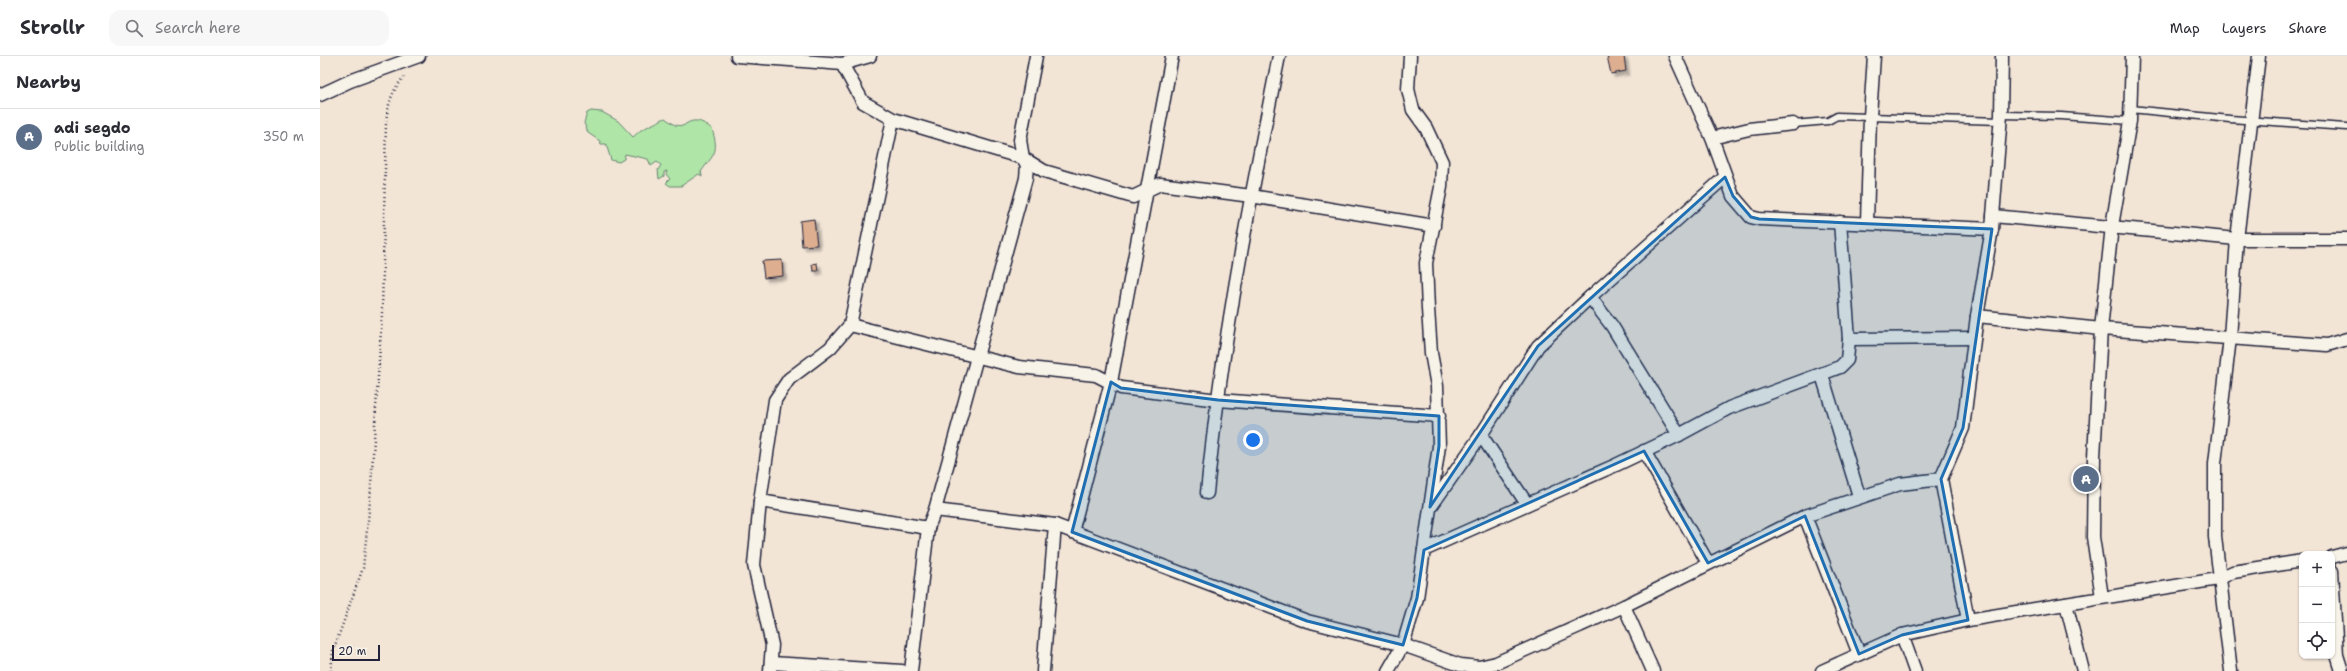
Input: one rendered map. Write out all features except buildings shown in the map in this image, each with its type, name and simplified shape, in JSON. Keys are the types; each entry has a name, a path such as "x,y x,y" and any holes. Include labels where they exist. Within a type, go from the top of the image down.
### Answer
{"street":[{"path":"320,95 350,81 419,56"},
{"path":"737,56 842,64 870,56"},
{"path":"911,671 928,528 935,510 978,358 1026,178 1027,165 1023,158 1020,140 1036,56"},
{"path":"1072,532 1111,382 1172,56"},
{"path":"1207,493 1218,400 1251,196 1279,56"},
{"path":"1388,671 1403,645 1417,598 1439,446 1439,416 1431,353 1426,263 1441,187 1442,162 1426,128 1413,110 1408,89 1410,56"},
{"path":"1675,56 1712,138 1733,196 1751,217 1992,229"},
{"path":"1867,223 1870,116 1874,56"},
{"path":"1968,620 1942,479 1963,428 1977,316 1992,229 2001,118 2002,56"},
{"path":"2102,597 2093,538 2094,457 2101,329 2112,226 2130,115 2132,56"},
{"path":"2231,671 2218,579 2214,538 2215,463 2230,338 2237,239 2259,56"},
{"path":"842,64 863,102 893,119 1023,158 1044,171 1132,197 1160,184 1251,196 1434,226"},
{"path":"893,119 850,325 830,348 788,379 780,389 775,400 760,501 754,565 772,645 770,667 902,671"},
{"path":"1712,138 1749,129 1793,124"},
{"path":"1430,507 1481,434 1538,346 1590,297 1725,177"},
{"path":"1993,216 2112,226 2237,239 2347,239"},
{"path":"1424,550 1679,435 1729,408 1840,368 1847,360 1849,339 1840,222"},
{"path":"1590,297 1612,326 1679,435"},
{"path":"1977,316 2101,329 2327,345 2347,339"},
{"path":"850,325 1019,367 1096,375 1121,388 1218,400 1439,416"},
{"path":"1849,339 1974,338"},
{"path":"1822,375 1859,496"},
{"path":"1481,434 1527,504"},
{"path":"1644,451 1708,563"},
{"path":"935,510 1055,525 1307,621 1403,645 1460,665 1479,667 1496,663 1624,606 1805,516 1859,496 1900,484 1942,479"},
{"path":"760,501 928,528"},
{"path":"1805,516 1860,654"},
{"path":"1043,671 1055,525"},
{"path":"2335,556 2347,553"},
{"path":"1822,671 1902,635 1968,620 2218,579 2233,572 2299,562"},
{"path":"2333,587 2338,656 2342,671"},
{"path":"2066,604 2083,671"},
{"path":"1624,606 1653,671"},
{"path":"1902,635 1915,671"}],"lane":[{"path":"1793,124 1828,121 1838,116 2001,118 2130,115 2347,127"}],"path":[{"path":"331,671 337,639 347,617 363,568 371,493 382,315 386,122 389,103 397,85 407,74"}],"highlighted area":[{"path":"1725,177 1733,196 1751,217 1759,219 1992,229 1963,428 1941,479 1968,620 1902,635 1859,654 1805,516 1708,563 1644,451 1424,550 1417,598 1403,645 1307,621 1072,532 1111,382 1121,388 1218,400 1439,416 1439,446 1430,507 1538,346"}],"green space":[{"path":"591,111 602,112 618,121 633,137 641,130 665,118 675,125 683,126 694,121 701,122 712,129 715,144 714,153 701,172 702,176 699,174 681,186 670,186 666,183 670,179 666,174 667,171 664,172 664,176 659,179 658,170 661,165 657,162 651,166 648,159 625,154 624,159 619,162 611,160 606,144 601,144 600,141 588,133 584,123 587,113"}],"place":[{"name":"adi segdo","path":"2086,479"}]}
